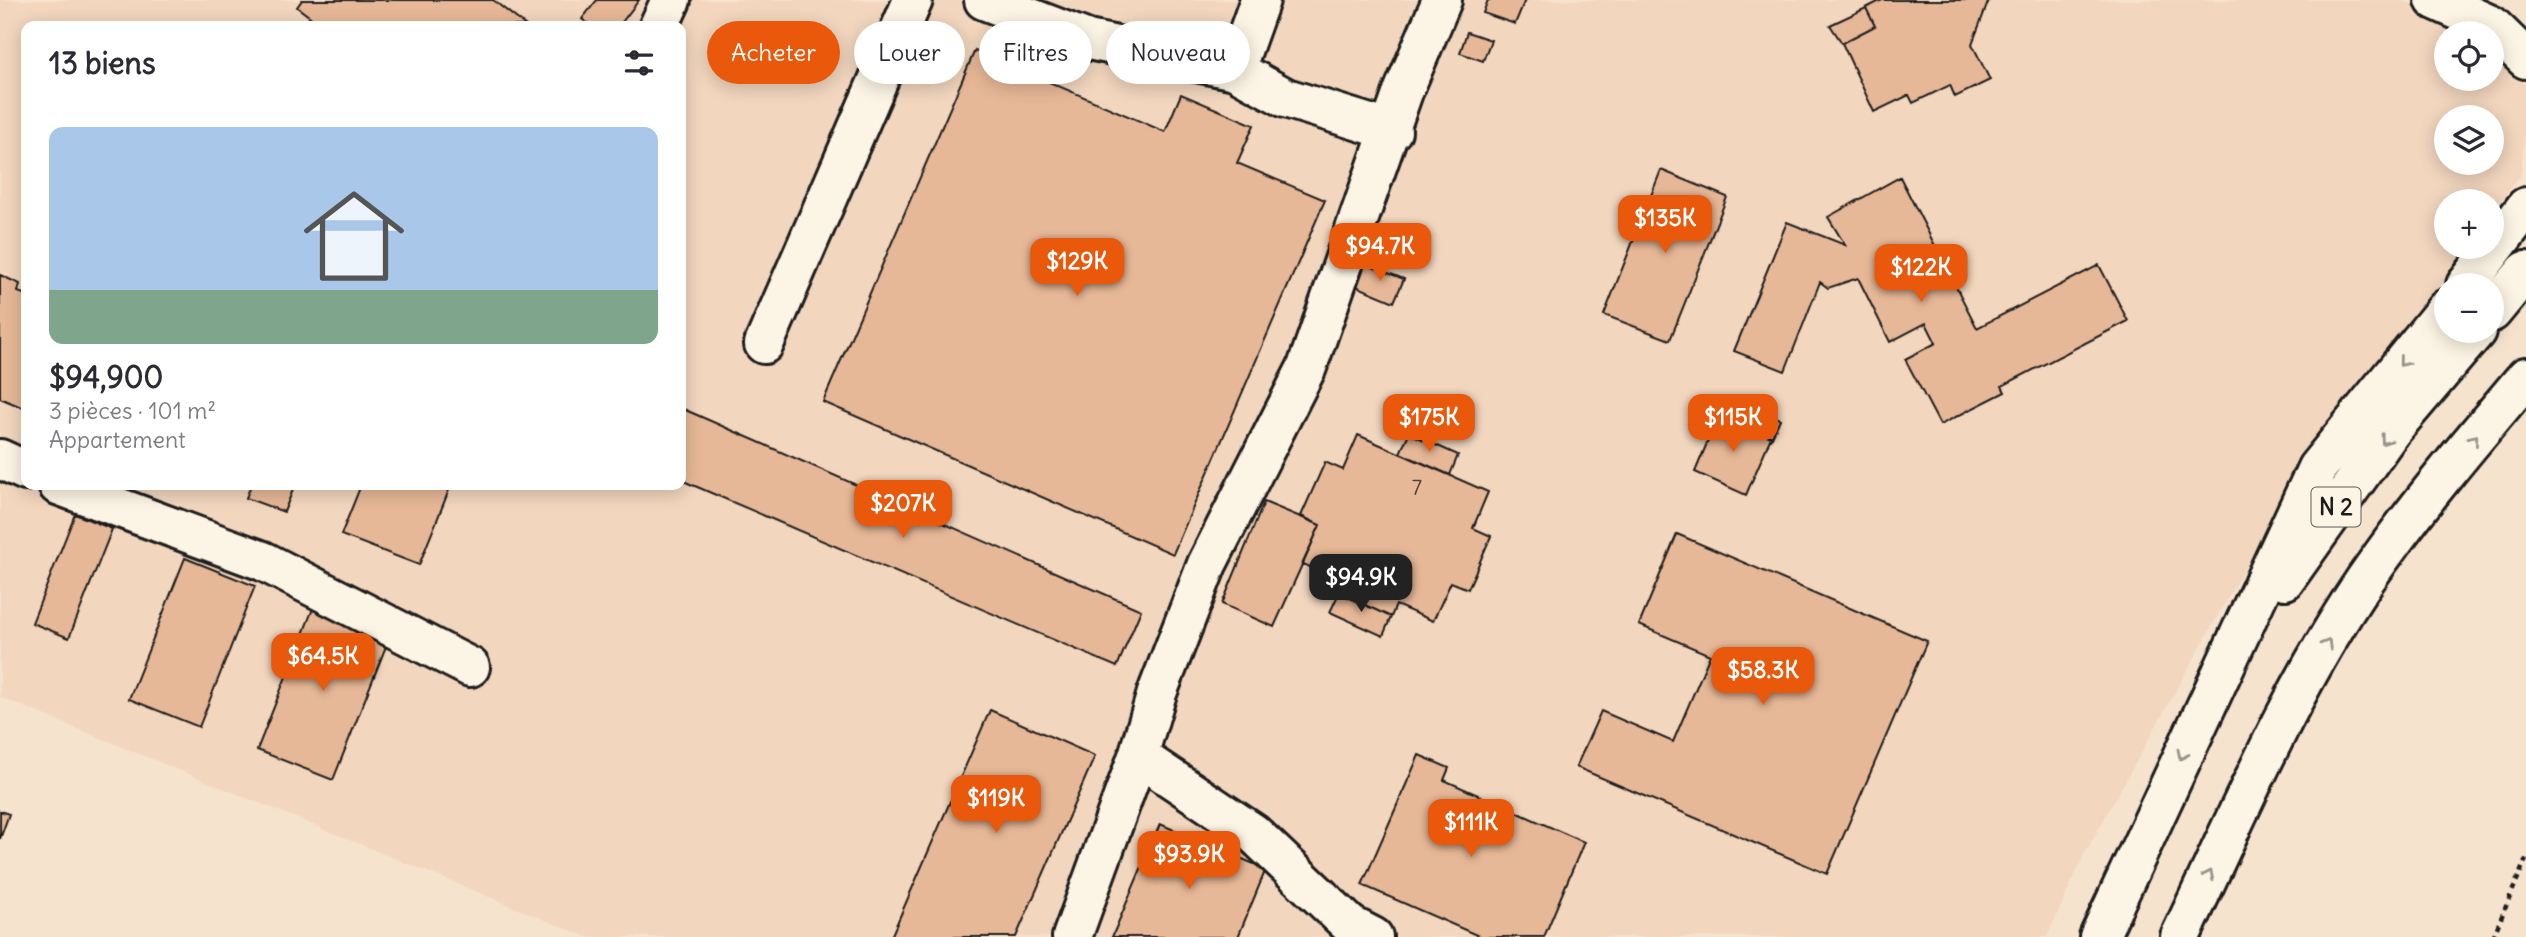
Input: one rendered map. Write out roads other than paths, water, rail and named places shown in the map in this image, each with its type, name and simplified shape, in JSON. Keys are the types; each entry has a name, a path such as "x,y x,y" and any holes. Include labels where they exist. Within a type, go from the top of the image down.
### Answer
{"main road":[{"path":"661,21 671,0"},
{"path":"764,344 913,0"},
{"path":"984,0 1088,40 1106,44"},
{"path":"1250,27 1260,0"},
{"path":"1072,937 1138,756 1157,693 1207,564 1307,367 1392,131 1403,92 1442,0"},
{"path":"2435,0 2491,25 2526,59"},
{"path":"1250,79 1286,98 1392,131"},
{"path":"2475,273 2526,207"},
{"path":"2504,298 2526,271"},
{"path":"2211,693 2317,468 2434,324"},
{"name":"N 2","path":"2099,937 2211,693 2299,559 2391,430 2466,343"},
{"name":"N 2","path":"2180,937 2293,702 2364,581 2450,467 2526,377"},
{"path":"0,459 21,469"},
{"path":"71,490 263,561 470,667"},
{"path":"1138,756 1253,834 1350,925 1373,937"}]}
